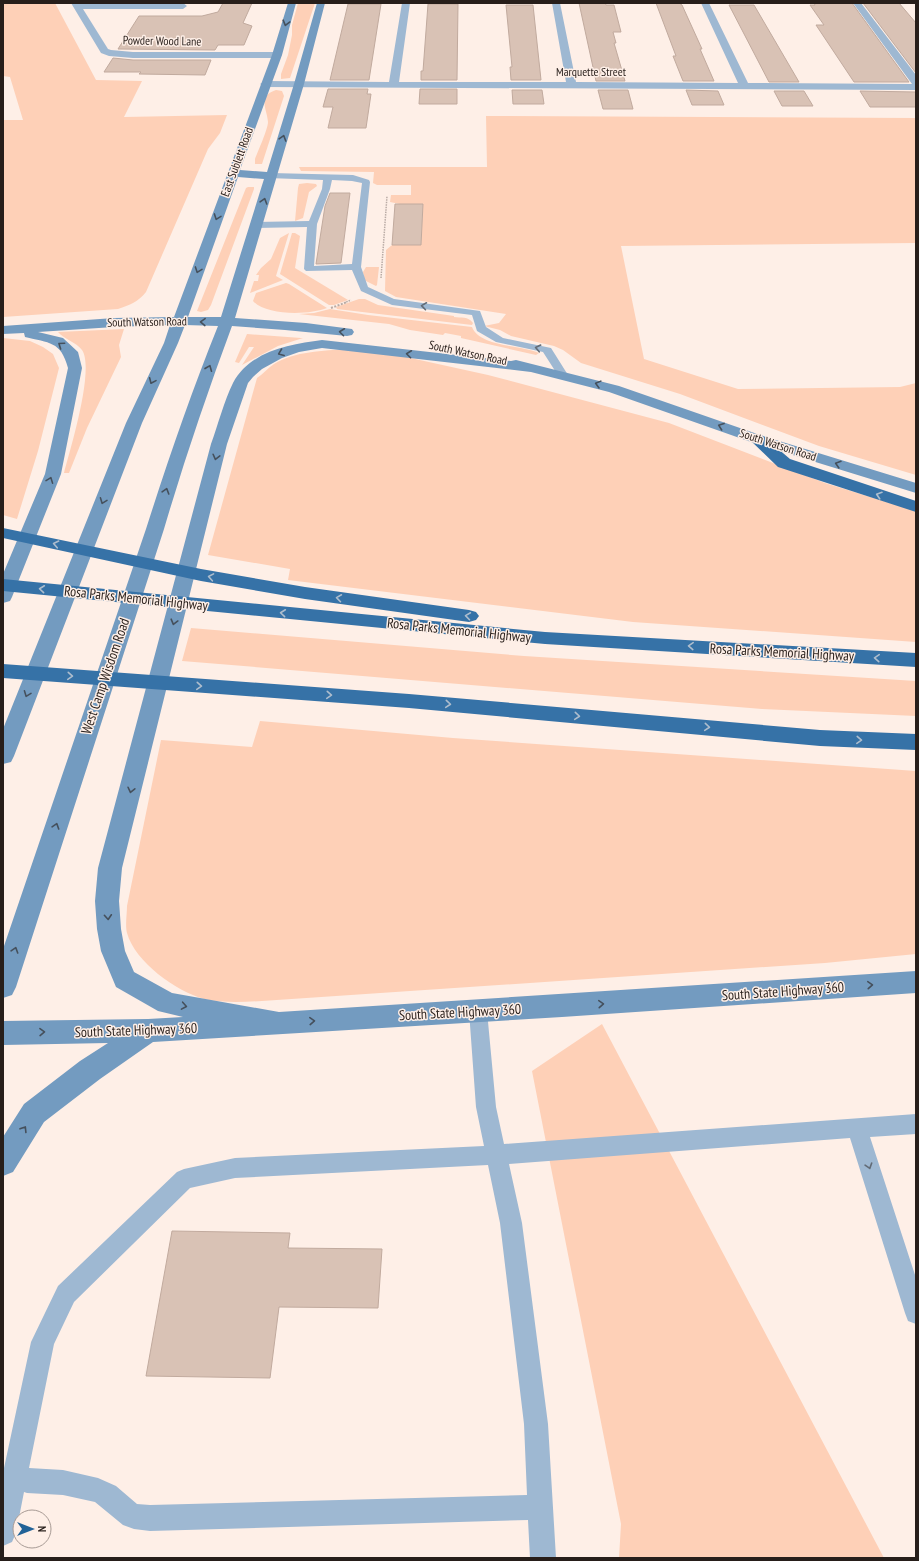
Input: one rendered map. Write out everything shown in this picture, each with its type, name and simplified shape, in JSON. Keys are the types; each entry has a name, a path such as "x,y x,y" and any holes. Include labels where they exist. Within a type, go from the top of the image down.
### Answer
{"highway":[{"path":"757,439 784,463 916,507"},
{"path":"3,533 201,575 268,587 505,621 545,638"},
{"name":"Rosa Parks Memorial Highway","path":"3,585 545,638 916,660"},
{"path":"3,671 409,701 820,738 916,742"}],"main road":[{"name":"East Sublett Road","path":"179,321 265,84 277,55 292,3"},
{"path":"227,322 299,84 321,3"},
{"path":"233,173 271,176"},
{"path":"5,752 134,423 179,321"},
{"name":"South Watson Road","path":"3,331 115,323 179,321 227,322 311,328 358,334"},
{"name":"West Camp Wisdom Road","path":"3,987 155,529 173,470 206,375 227,322"},
{"path":"3,331 32,334 58,341 71,352 75,368 53,474 3,597"},
{"name":"South Watson Road","path":"389,338 470,352 614,389 757,439 916,488"},
{"path":"279,1023 167,1003 125,980 113,950 109,929 107,900 110,868 219,444 241,383 245,376 256,365 272,356 296,347 322,344 531,368"},
{"name":"South State Highway 360","path":"3,1033 148,1031 916,982"},
{"path":"3,1162 34,1113 90,1070 148,1031"}],"street":[{"path":"393,85 406,3"},
{"path":"556,3 571,85"},
{"path":"705,3 744,86"},
{"path":"857,3 916,82"},
{"name":"Powder Wood Lane","path":"76,4 104,51 109,53 133,55 277,55"},
{"path":"76,4 183,6"},
{"name":"Marquette Street","path":"265,84 916,87"}],"lane":[{"path":"271,176 353,178 366,182 356,267 364,289 392,302 476,313 481,329 500,340 547,350 563,375"},
{"path":"328,177 326,189 312,224 309,269 356,267"},
{"path":"256,225 312,224"},
{"path":"478,1011 486,1107 511,1223 536,1424 542,1558"},
{"path":"3,1533 9,1480 43,1342 66,1294 184,1178 236,1168 496,1155 916,1124"},
{"path":"857,1129 916,1313"},
{"path":"9,1480 75,1484 99,1490 115,1501 131,1516 150,1518 540,1508"}],"path":[{"path":"381,280 387,196"},
{"path":"331,308 353,300"}],"shaded area":[{"path":"3,3 55,3 96,80 142,81 124,117 227,115 220,133 208,149 146,292 134,303 118,309 3,317 3,120 23,120 10,77 3,76"},
{"path":"298,3 315,3 290,78 281,79 281,74 288,55 292,35 292,25"},
{"path":"276,90 282,91 284,96 262,164 255,164 255,159 268,125 264,103 265,99 270,93"},
{"path":"486,116 916,118 916,243 621,246 644,359 738,389 900,387 916,383 916,475 819,446 680,394 581,363 563,350 554,346 511,336 500,330 484,326 499,323 506,314 396,297 385,291 386,250 392,245 421,245 423,204 400,204 390,202 391,195 411,195 411,185 377,185 373,183 374,172 301,171 299,167 487,167"},
{"path":"299,184 316,184 317,186 309,192 303,218 295,221"},
{"path":"254,187 254,189 211,305 208,310 201,312 197,311 246,188"},
{"path":"289,233 276,276 283,280 250,293 254,281 258,281 259,275 256,275 271,259 280,238"},
{"path":"292,233 300,236 295,268 348,300 334,305 329,305 280,274"},
{"path":"366,267 379,267 376,286 364,280 363,272"},
{"path":"286,283 327,308 310,312 288,313 278,312 259,306 253,301 256,293"},
{"path":"359,299 365,299 378,305 469,319 473,323 472,325 337,309 336,307"},
{"path":"330,309 472,327 476,334 492,342 539,353 536,355 445,333 443,335 410,330 389,324 299,314 314,313"},
{"path":"124,329 119,345 121,357 87,428 69,473 64,473 76,429 86,374 85,360 82,350 58,332"},
{"path":"247,334 303,338 278,346 242,365 254,347 249,347 239,363 235,362"},
{"path":"3,338 30,341 43,347 53,354 59,368 38,451 17,519 3,515"},
{"path":"347,349 406,357 488,375 669,423 825,483 916,511 916,642 633,622 288,580 290,569 208,555 257,378 274,364 291,356 309,352"},
{"path":"191,628 524,656 916,681 916,716 762,709 182,661"},
{"path":"260,721 453,738 916,771 916,954 825,963 262,1001 225,1002 204,999 193,995 169,982 147,965 131,944 127,933 127,906 161,740 252,747"},
{"path":"602,1024 884,1558 619,1558 621,1524 532,1071"}],"building":[{"path":"223,3 252,3 243,23 252,26 244,45 218,45 215,50 118,49 139,16 202,16 218,12"},
{"path":"579,3 605,3 606,5 614,5 621,32 613,32 616,43 614,43 625,81 596,81"},
{"path":"656,3 679,3 682,5 702,49 700,49 714,81 683,81 673,56 676,56"},
{"path":"814,3 852,3 909,82 854,82 816,25 824,25 810,5 815,5"},
{"path":"863,3 899,3 916,23 916,73"},
{"path":"348,4 381,4 369,80 330,80"},
{"path":"428,4 458,4 457,80 421,80"},
{"path":"506,5 533,5 541,80 511,80 510,67 512,67"},
{"path":"729,5 754,5 799,82 769,82"},
{"path":"113,58 133,60 211,60 205,75 104,72"},
{"path":"328,89 368,89 367,94 371,94 366,128 328,128 333,107 323,107"},
{"path":"420,89 457,89 457,104 419,104"},
{"path":"512,90 542,90 544,104 513,104"},
{"path":"598,90 628,90 633,109 603,109"},
{"path":"686,90 718,91 724,105 692,105"},
{"path":"774,91 804,91 813,106 782,106"},
{"path":"860,91 916,92 916,107 870,107"},
{"path":"330,193 350,193 341,263 316,264 325,206"},
{"path":"395,204 423,204 421,245 392,245"},
{"path":"172,1231 290,1233 288,1248 382,1249 378,1308 279,1307 270,1378 146,1376"}]}
